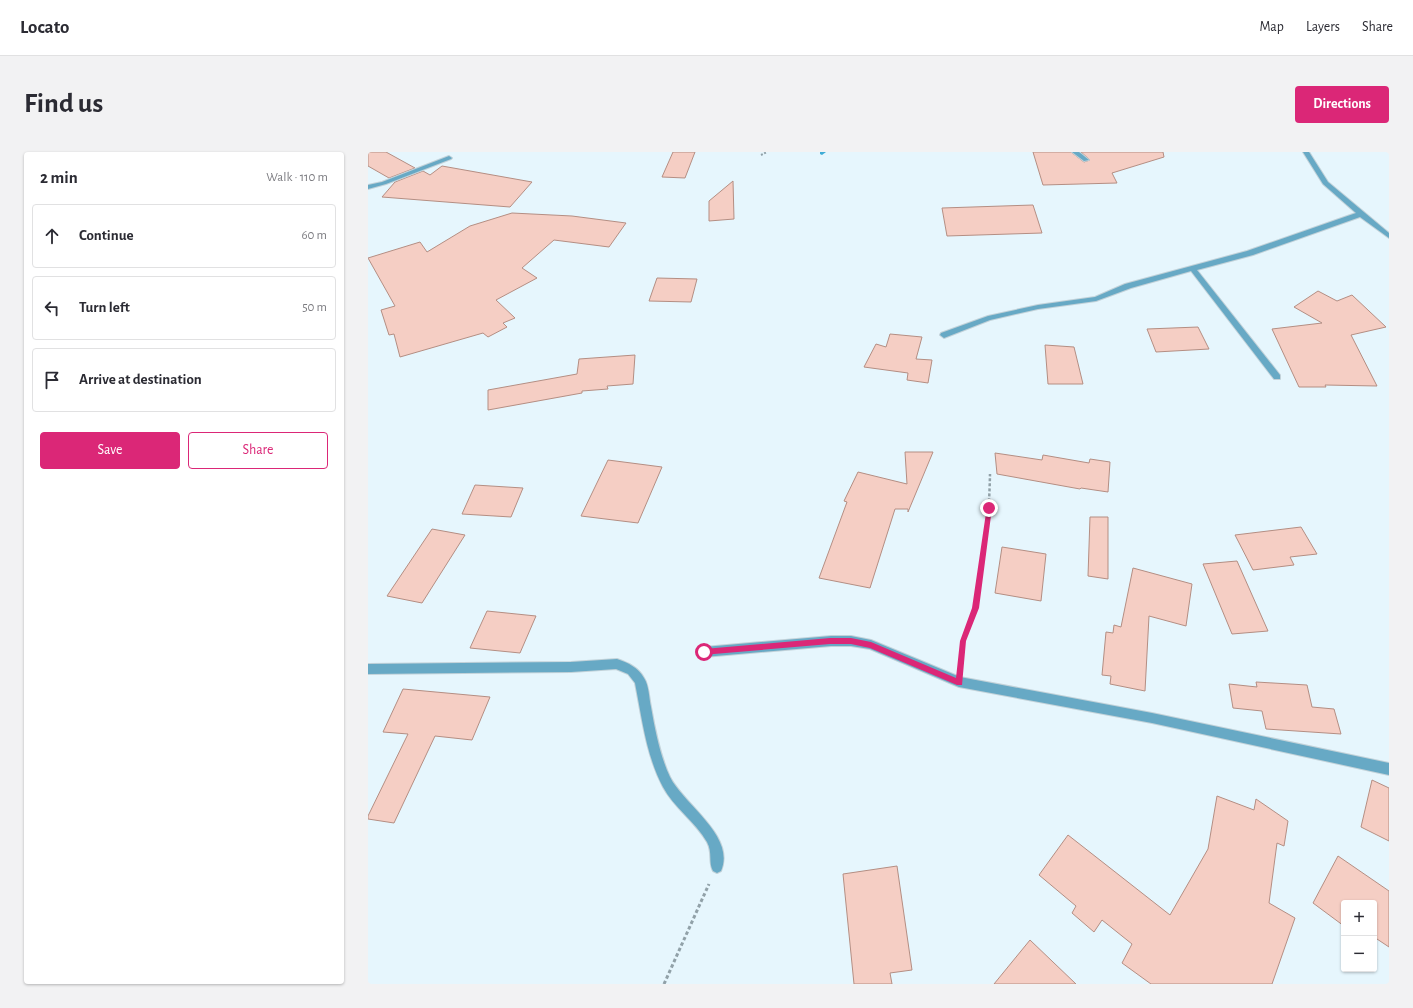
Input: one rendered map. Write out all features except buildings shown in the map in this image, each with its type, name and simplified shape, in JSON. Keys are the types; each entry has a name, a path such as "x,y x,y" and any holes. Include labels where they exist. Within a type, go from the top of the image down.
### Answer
{"street":[{"path":"1075,152 1086,160"},
{"path":"1306,152 1325,183 1389,236"},
{"path":"368,187 384,183 449,158"},
{"path":"944,335 988,318 1038,307 1096,299 1128,286 1250,253 1361,214"},
{"path":"1192,268 1277,377"},
{"path":"704,652 830,641 851,641 871,645 959,682 1159,720 1389,769"},
{"path":"368,669 571,667 617,664 632,671 640,681 657,758 673,792 710,836 717,852 717,867"}],"path":[{"path":"761,156 767,152"},
{"path":"959,682 963,641 975,608 989,508 990,474"},
{"path":"664,984 717,867"}],"route":[{"path":"704,652 830,641 851,641 871,645 959,682 963,641 975,608 989,508"}]}
